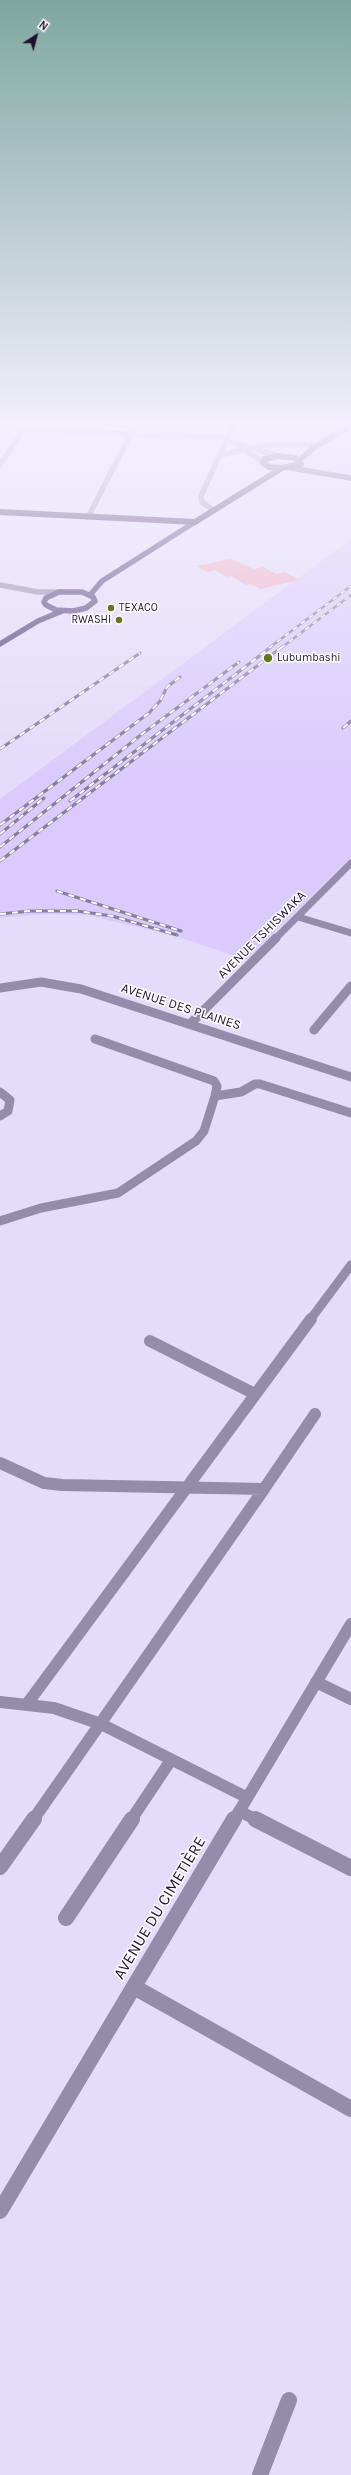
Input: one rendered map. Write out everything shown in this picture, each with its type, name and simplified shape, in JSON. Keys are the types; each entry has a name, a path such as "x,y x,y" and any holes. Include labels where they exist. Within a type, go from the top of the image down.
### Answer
{"main road":[{"path":"38,621 45,612 46,598 59,592 73,591 102,581 164,542"},
{"path":"90,595 102,581"},
{"path":"0,644 38,621 64,611 90,607 95,601 90,595 73,591"},
{"path":"46,604 64,611"}],"street":[{"path":"0,585 21,590 59,592"},
{"path":"21,590 46,604"},
{"name":"AVENUE TSHISWAKA","path":"190,1024 351,863"},
{"path":"298,917 351,933"},
{"name":"AVENUE DES PLAINES","path":"0,988 35,983 61,984 190,1024 351,1077"},
{"path":"314,1030 349,992"},
{"path":"1,1219 41,1208 108,1196 126,1189 202,1136 217,1086 210,1078 95,1039"},
{"path":"215,1096 241,1092 255,1084 260,1084 351,1113"},
{"path":"0,1092 10,1100 8,1110 0,1116"},
{"path":"27,1704 184,1488 351,1265"},
{"path":"150,1342 255,1394"},
{"path":"0,1867 101,1724 315,1414"},
{"path":"0,1462 49,1484 184,1488 264,1488"},
{"name":"AVENUE DU CIMETIÈRE","path":"0,2211 351,1624"},
{"path":"316,1682 351,1699"},
{"path":"0,1702 54,1708 101,1724 246,1798"},
{"path":"66,1918 171,1760"},
{"path":"239,1811 351,1868"},
{"path":"134,1987 351,2109"},
{"path":"260,2475 289,2400"}],"shaded area":[{"path":"348,542 351,542 351,857 247,960 175,936 87,915 49,914 0,918 0,799"},
{"path":"230,559 254,569 263,567 276,574 285,572 300,580 261,589 250,584 246,585 231,576 227,577 215,570 207,572 197,566"}],"railway":[{"path":"269,648 351,586"},
{"path":"281,648 351,595"},
{"path":"70,801 271,647"},
{"path":"0,861 282,647"},
{"path":"0,749 140,653"},
{"path":"0,847 142,734 239,662"},
{"path":"0,825 149,713 160,701 167,687 180,677"},
{"path":"343,728 351,721"},
{"path":"0,834 44,798"},
{"path":"57,891 181,931"},
{"path":"0,914 30,911 77,911 112,916 177,935"}],"place":[{"name":"TEXACO","path":"111,608"},
{"name":"RWASHI","path":"119,620"},
{"name":"Lubumbashi","path":"268,658"}]}
